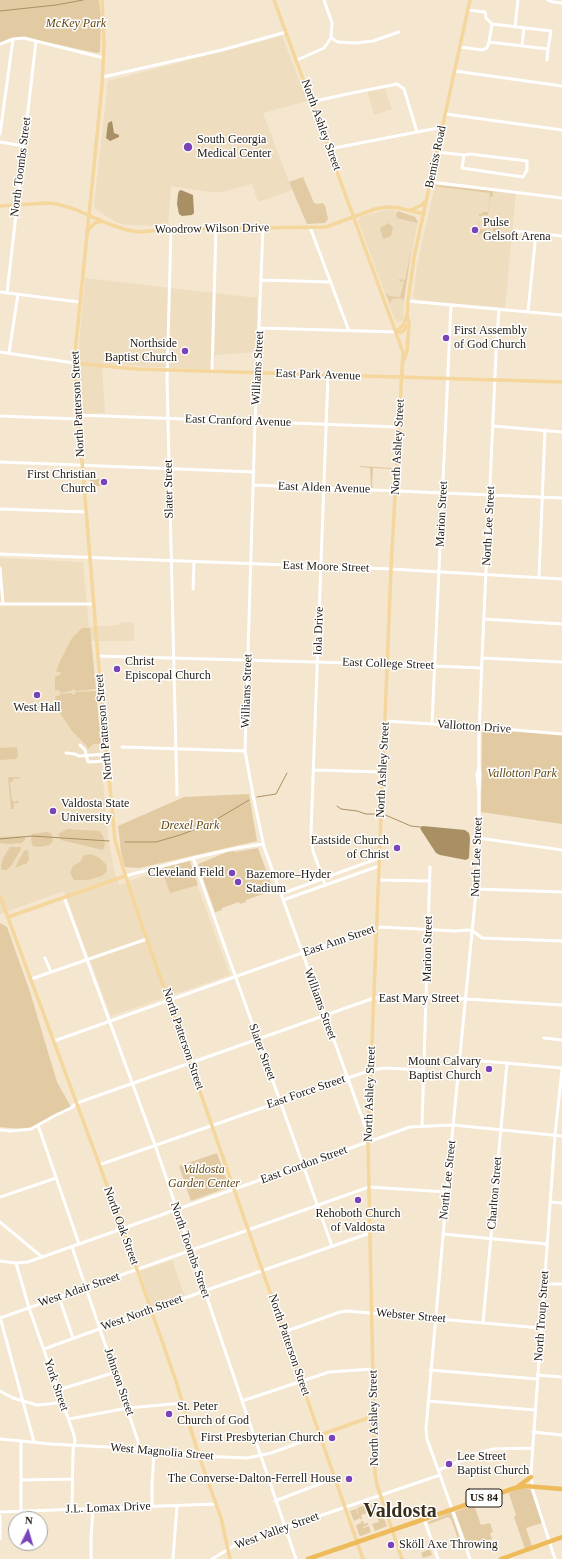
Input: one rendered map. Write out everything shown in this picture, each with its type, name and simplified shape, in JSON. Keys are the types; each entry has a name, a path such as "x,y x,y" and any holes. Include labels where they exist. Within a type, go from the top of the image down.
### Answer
{"highway":[{"path":"515,1488 531,1477"},
{"name":"US 84","path":"308,1559 515,1488 532,1487 562,1489"},
{"path":"501,1559 562,1537"}],"main road":[{"name":"North Patterson Street","path":"102,0 104,21 103,77 86,231 74,363 106,754 115,836 125,876 363,1559"},
{"name":"North Ashley Street","path":"274,0 403,352 391,569 368,1135 375,1474 402,1559"},
{"name":"Bemiss Road","path":"403,363 407,350 409,324 407,315 408,301 414,262 470,0"},
{"path":"408,210 418,207 428,198"},
{"name":"Woodrow Wilson Drive","path":"0,206 47,203 57,204 88,214 127,230 139,232 171,229 331,226 354,216 387,207 396,207 424,214"},
{"path":"86,231 95,223 102,221"},
{"name":"Bemiss Road","path":"396,332 404,324 407,315"},
{"path":"396,332 402,332 409,324"},
{"name":"East Park Avenue","path":"74,363 114,368 212,372 562,382"},
{"path":"8,917 125,876"},
{"name":"North Oak Street","path":"0,896 123,1229 216,1504 230,1559"},
{"path":"320,1435 370,1417 373,1409"},
{"path":"365,1419 370,1421 375,1433"}],"street":[{"path":"297,60 321,50 326,46 331,38 332,23 324,0"},
{"path":"515,27 518,0"},
{"path":"548,0 562,3"},
{"path":"468,10 485,12 486,18 492,24 551,31 547,60"},
{"path":"460,47 482,50 486,48 489,42 492,24"},
{"path":"522,46 524,28"},
{"path":"103,77 222,50 286,32"},
{"path":"331,38 338,42 356,43 373,41 399,32"},
{"path":"0,44 24,38 104,58"},
{"path":"0,134 13,40"},
{"name":"North Toombs Street","path":"7,293 36,41"},
{"path":"489,42 548,49"},
{"path":"455,71 562,86"},
{"path":"312,103 397,84 404,90 417,132"},
{"path":"446,114 562,130"},
{"path":"329,149 443,127"},
{"path":"0,142 24,146"},
{"path":"437,152 464,155 470,154 527,161 527,170 523,177 462,168 464,155"},
{"path":"431,182 562,198"},
{"path":"310,227 349,330"},
{"path":"212,372 216,228"},
{"name":"Williams Street","path":"263,228 255,422 246,751 252,795 263,844 368,1135"},
{"name":"Slater Street","path":"171,229 167,370 170,561 177,795"},
{"path":"515,231 562,236"},
{"path":"528,312 536,233"},
{"path":"261,280 331,282"},
{"path":"0,292 79,302"},
{"path":"9,353 18,294"},
{"path":"408,301 562,315"},
{"name":"Marion Street","path":"432,724 451,305"},
{"name":"North Lee Street","path":"470,1559 426,1436 434,1318 479,860 479,794 477,774 479,768 482,658 499,309"},
{"path":"260,328 396,332"},
{"path":"0,352 74,363"},
{"name":"Iola Drive","path":"325,884 311,841 328,375"},
{"name":"East Cranford Avenue","path":"0,416 168,418 398,427"},
{"path":"494,426 562,432"},
{"path":"539,577 545,430"},
{"path":"0,462 254,472"},
{"name":"East Alden Avenue","path":"254,485 562,498"},
{"path":"0,509 86,512"},
{"name":"East Moore Street","path":"0,553 391,569 562,579"},
{"path":"193,589 194,562"},
{"path":"0,568 1,604 94,604"},
{"path":"484,619 562,624"},
{"name":"East College Street","path":"98,656 482,668"},
{"path":"482,658 562,662"},
{"name":"Vallotton Drive","path":"386,721 480,726 562,734"},
{"path":"80,745 85,750 88,762 107,761"},
{"path":"122,747 246,751"},
{"path":"66,753 79,756 106,754"},
{"path":"314,770 383,772"},
{"path":"479,838 562,850"},
{"path":"125,876 193,858 263,844"},
{"name":"Slater Street","path":"193,858 332,1246"},
{"path":"281,894 379,858"},
{"path":"283,900 379,866"},
{"name":"Marion Street","path":"422,1126 430,867"},
{"path":"378,880 430,881"},
{"path":"476,889 562,892"},
{"name":"North Toombs Street","path":"64,897 155,1145 296,1559"},
{"name":"East Ann Street","path":"54,1041 377,927 473,931 482,938 562,941"},
{"path":"31,979 147,939"},
{"path":"45,958 51,972"},
{"name":"East Mary Street","path":"0,1130 21,1131 31,1129 71,1108 77,1103 374,998 394,997 466,999 562,1005"},
{"path":"544,1038 562,1040"},
{"path":"460,1059 562,1069"},
{"name":"Charlton Street","path":"483,1323 507,1063"},
{"name":"East Force Street","path":"99,1165 371,1070 384,1068 424,1070"},
{"name":"North Troup Street","path":"555,1559 532,1487 531,1477 555,1135 561,1097 562,1069"},
{"name":"East Gordon Street","path":"0,1261 16,1263 28,1262 410,1127 453,1125 562,1136"},
{"path":"38,1126 79,1244"},
{"path":"0,1197 56,1178"},
{"path":"369,1187 406,1188 447,1192"},
{"name":"West Adair Street","path":"0,1318 369,1187"},
{"path":"550,1202 562,1202"},
{"path":"0,1222 42,1257"},
{"name":"West North Street","path":"44,1349 370,1233"},
{"path":"442,1234 547,1244"},
{"name":"Johnson Street","path":"72,1247 142,1450"},
{"name":"York Street","path":"16,1263 29,1308 74,1435 75,1445 73,1450 72,1509"},
{"path":"544,1284 562,1284"},
{"path":"59,1297 73,1338"},
{"name":"Webster Street","path":"284,1332 343,1311 541,1328"},
{"path":"0,1318 34,1442"},
{"path":"242,1401 329,1372 373,1369"},
{"path":"430,1370 537,1377 562,1377"},
{"path":"58,1390 116,1372"},
{"path":"0,1391 13,1398 40,1405 62,1402"},
{"path":"428,1400 535,1410"},
{"path":"69,1419 128,1408 183,1403"},
{"path":"533,1432 562,1435"},
{"name":"West Magnolia Street","path":"0,1439 238,1458 260,1456 320,1435"},
{"path":"21,1441 21,1511"},
{"path":"439,1470 481,1452 494,1449 532,1448"},
{"path":"152,1506 154,1451"},
{"name":"West Valley Street","path":"212,1559 237,1544 440,1475"},
{"path":"275,1501 335,1478"},
{"path":"21,1480 72,1480"},
{"name":"J.L. Lomax Drive","path":"21,1511 216,1504"},
{"path":"173,1559 177,1506"},
{"path":"91,1559 93,1508"},
{"path":"0,1516 0,1539"},
{"path":"424,1519 438,1559"}],"shaded area":[{"name":"South Georgia Medical Center","path":"282,36 307,101 263,113 292,190 258,202 252,184 222,192 209,192 171,186 168,226 125,225 116,222 95,209 94,205 108,81"},
{"path":"385,89 392,109 374,115 367,91"},
{"path":"112,121 114,133 119,135 119,137 110,141 106,138 108,123"},
{"path":"435,185 516,193 505,308 418,300 413,297 417,266"},
{"path":"181,190 193,195 194,213 192,215 182,216 179,214 177,204 178,194"},
{"path":"390,209 414,216 418,221 404,300 403,319 402,321 398,322 395,320 358,221 360,217"},
{"path":"85,278 257,298 257,352 215,355 214,370 102,364 105,413 82,414 77,367"},
{"name":"Valdosta State University","path":"0,558 83,562 89,627 118,625 123,622 134,623 134,641 90,641 108,837 114,870 119,885 189,863 230,975 111,1016 64,891 0,914"},
{"path":"420,827 465,830 469,833 470,838 469,858 466,860 436,853 421,830"},
{"path":"172,1260 185,1297 152,1308 140,1271"}],"green space":[{"name":"McKey Park","path":"0,0 99,0 101,19 100,52 97,53 22,37 0,43"},
{"path":"303,177 314,203 322,203 325,205 328,219 325,223 307,224 289,182"},
{"path":"436,185 493,191 493,196 490,197 488,215 479,216 482,212 488,212 490,193 441,187"},
{"path":"398,211 415,217 418,223 397,218 396,215"},
{"path":"493,218 501,219 500,231 494,232 492,228"},
{"path":"479,219 479,229 490,230 492,232 488,231 488,234 477,234"},
{"path":"389,223 393,228 391,236 383,239 380,228"},
{"path":"411,251 404,300 403,298 403,301 402,298 397,298 396,300 395,298 391,300 390,303 386,294 388,294 388,296 400,297 404,282 403,280 402,282 398,279 405,280"},
{"path":"360,466 392,468 393,470 373,468 372,486 374,487 371,488 370,468"},
{"path":"90,479 101,479 101,486 90,486"},
{"path":"82,628 90,628 96,689 76,691 73,689 71,691 60,693 59,690 55,691 55,677 61,674 60,672 56,672 72,638"},
{"path":"96,691 101,744 93,744 88,749 72,731 58,710 55,696 71,693 74,695 76,692"},
{"name":"Vallotton Park","path":"482,729 562,735 562,824 481,812"},
{"path":"17,747 18,756 16,759 0,760 0,748"},
{"path":"8,777 21,778 13,779 10,783 12,800 14,802 18,800 18,803 14,803 14,809 11,809"},
{"name":"Drexel Park","path":"249,794 257,841 139,868 125,867 121,852 118,826 184,797"},
{"path":"67,829 99,831 103,836 105,844 103,850 61,840 58,834"},
{"path":"47,832 52,834 53,841 49,845 40,847 33,846 31,840 32,834"},
{"path":"21,836 26,838 22,843 0,843 0,837"},
{"path":"10,847 21,847 21,849 11,866 7,870 2,870 1,866 3,858"},
{"name":"Bazemore–Hyder Stadium","path":"258,848 272,886 268,888 266,893 246,900 246,902 240,904 239,902 215,912 198,864 227,852"},
{"path":"28,850 29,859 27,863 15,868 24,851"},
{"path":"90,854 98,857 106,864 107,871 102,876 88,880 74,880 70,873 73,866 80,862 83,856"},
{"path":"190,861 198,885 170,893 161,868"},
{"path":"0,923 7,927 30,992 57,1082 71,1107 30,1128 21,1129 0,1127"},
{"name":"Valdosta Garden Center","path":"217,1153 229,1187 191,1201 179,1166"},
{"path":"522,1488 529,1489 531,1491 542,1523 526,1528 532,1546 525,1549 514,1517 516,1515 509,1494 512,1491"},
{"path":"371,1503 375,1514 374,1515 372,1511 361,1515 362,1519 360,1518 354,1521 350,1511 356,1509 359,1517 357,1508"},
{"path":"379,1505 382,1513 377,1514 374,1507"},
{"path":"474,1505 481,1525 490,1523 493,1532 490,1533 492,1539 468,1547 455,1512"},
{"path":"450,1513 460,1539 459,1542 451,1519 448,1517 429,1524 428,1522"},
{"path":"382,1514 387,1526 375,1531 372,1524 379,1522 377,1516"},
{"path":"361,1521 363,1521 364,1524 368,1523 368,1525 363,1528 369,1526 371,1532 361,1536 359,1535 356,1525 361,1523"},
{"path":"430,1549 432,1555 423,1558 421,1553"}],"waterway":[{"path":"0,11 56,5 83,0"},
{"path":"257,797 276,794 287,773"},
{"path":"125,842 156,842 180,835 207,825 249,800"},
{"path":"337,806 341,809 366,814 380,814"},
{"path":"383,814 411,826 420,827"},
{"path":"0,839 32,836 109,841"}],"place":[{"name":"South Georgia Medical Center","path":"188,147"},
{"name":"Pulse Gelsoft Arena","path":"475,230"},
{"name":"First Assembly of God Church","path":"446,338"},
{"name":"Northside Baptist Church","path":"185,351"},
{"name":"First Christian Church","path":"104,482"},
{"name":"Christ Episcopal Church","path":"117,669"},
{"name":"West Hall","path":"37,695"},
{"name":"Valdosta State University","path":"53,811"},
{"name":"Eastside Church of Christ","path":"397,848"},
{"name":"Cleveland Field","path":"232,873"},
{"name":"Bazemore–Hyder Stadium","path":"238,882"},
{"name":"Mount Calvary Baptist Church","path":"489,1069"},
{"name":"Rehoboth Church of Valdosta","path":"358,1200"},
{"name":"St. Peter Church of God","path":"169,1414"},
{"name":"First Presbyterian Church","path":"332,1438"},
{"name":"Lee Street Baptist Church","path":"449,1464"},
{"name":"The Converse-Dalton-Ferrell House","path":"349,1479"},
{"name":"Sköll Axe Throwing","path":"391,1545"}],"district":[{"name":"Valdosta","path":"400,1512"}]}
